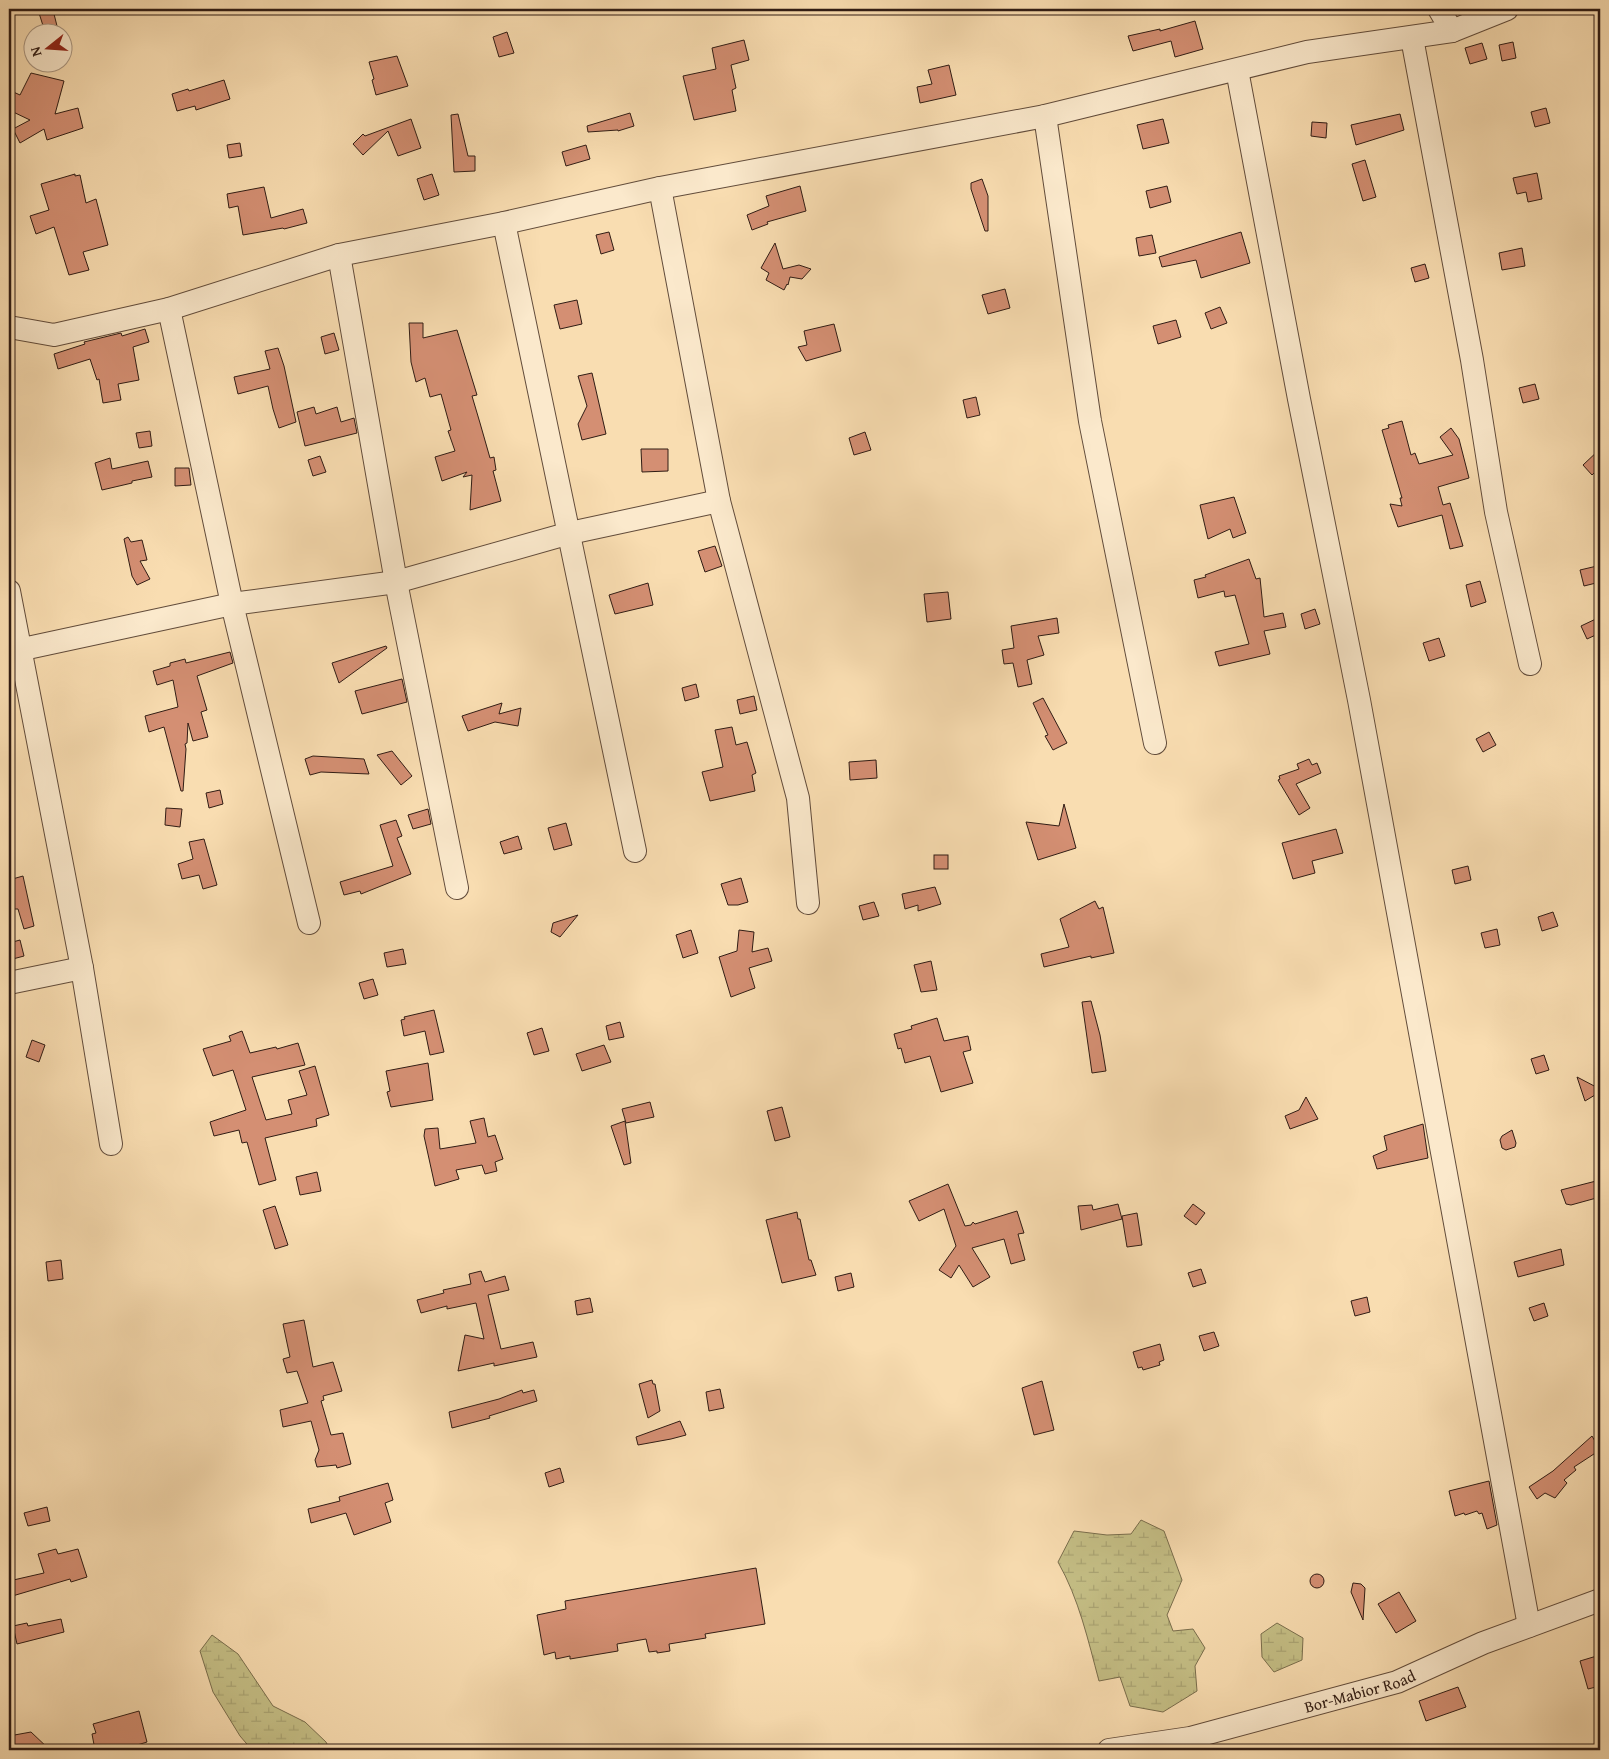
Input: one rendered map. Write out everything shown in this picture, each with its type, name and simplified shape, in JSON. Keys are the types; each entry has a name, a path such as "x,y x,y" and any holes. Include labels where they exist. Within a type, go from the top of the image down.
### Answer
{"street":[{"path":"1439,9 1452,31"},
{"path":"9,327 54,335 169,309 339,254 504,223 660,188 1046,116 1307,52 1452,31 1507,9"},
{"path":"1412,38 1472,360 1496,512 1530,664"},
{"path":"1237,70 1299,399 1361,710 1529,1626"},
{"path":"1046,116 1090,421 1155,743"},
{"path":"660,188 719,501 798,798 808,903"},
{"path":"504,223 635,852"},
{"path":"339,254 396,582 457,888"},
{"path":"169,309 232,604 309,923"},
{"path":"15,650 232,604 396,582 570,533 719,501"},
{"path":"9,591 15,650 82,968 111,1144"},
{"path":"9,983 82,968"},
{"name":"Bor-Mabior Road","path":"1108,1750 1190,1738 1397,1682 1483,1643 1600,1600"}],"green space":[{"path":"1141,1520 1164,1531 1182,1580 1167,1615 1173,1631 1193,1629 1205,1648 1195,1666 1197,1691 1163,1712 1130,1706 1120,1677 1099,1681 1087,1635 1072,1590 1058,1562 1074,1531 1107,1535 1131,1534"},
{"path":"1277,1623 1303,1638 1302,1660 1274,1672 1262,1657 1261,1634"},
{"path":"212,1635 238,1654 273,1706 305,1722 326,1742 330,1750 252,1750 240,1736 213,1692 200,1651"}],"building":[{"path":"53,10 56,22 42,22 39,13"},
{"path":"1195,21 1203,49 1175,57 1171,41 1133,51 1128,36 1160,29 1160,31"},
{"path":"507,32 514,53 499,57 493,37"},
{"path":"744,40 749,60 731,65 736,88 732,90 736,111 694,120 683,76 716,69 712,48"},
{"path":"1513,42 1516,58 1502,61 1499,45"},
{"path":"1482,43 1487,59 1470,64 1465,48"},
{"path":"397,56 408,86 376,95 369,62"},
{"path":"949,65 956,95 920,103 917,87 932,84 928,70"},
{"path":"31,73 64,81 55,114 78,108 83,128 47,140 44,129 20,143 13,129 30,120 9,110 9,90 20,95"},
{"path":"224,80 230,99 196,110 195,106 177,111 172,94 188,89 189,91"},
{"path":"1546,108 1550,123 1535,127 1531,112"},
{"path":"630,113 634,126 618,131 588,132 587,126"},
{"path":"458,114 468,156 475,156 475,171 454,172 451,115"},
{"path":"1400,114 1404,130 1356,145 1351,125"},
{"path":"411,119 421,148 398,156 388,131 363,155 353,144 363,134 365,136"},
{"path":"1163,119 1169,143 1143,149 1137,125"},
{"path":"1312,122 1327,123 1326,138 1311,136"},
{"path":"240,143 242,156 229,158 227,145"},
{"path":"586,145 590,159 566,166 562,152"},
{"path":"1365,160 1376,197 1363,201 1352,164"},
{"path":"1537,173 1542,199 1528,202 1526,192 1517,194 1513,178"},
{"path":"75,174 75,176 80,175 86,203 96,199 108,245 83,252 89,270 69,275 54,227 36,234 30,216 49,210 41,184"},
{"path":"432,174 439,195 424,200 417,179"},
{"path":"982,179 988,196 988,231 985,231 971,189 971,183"},
{"path":"800,186 806,211 767,222 768,224 752,230 747,215 769,206 766,196"},
{"path":"1167,186 1171,202 1150,208 1146,191"},
{"path":"264,187 271,218 303,209 307,223 284,229 243,235 238,206 229,208 227,194"},
{"path":"609,232 614,250 601,254 596,235"},
{"path":"1241,232 1250,263 1201,278 1196,260 1162,267 1159,257"},
{"path":"1152,235 1156,253 1139,256 1136,238"},
{"path":"775,243 783,269 799,265 811,269 802,279 790,277 788,285 784,290 766,280 769,273 761,268"},
{"path":"1522,248 1525,266 1502,270 1499,253"},
{"path":"1425,264 1429,278 1415,282 1411,268"},
{"path":"1005,289 1010,308 988,314 982,295"},
{"path":"577,300 582,324 560,329 554,305"},
{"path":"1220,307 1227,323 1211,329 1205,313"},
{"path":"1176,320 1181,337 1158,344 1153,326"},
{"path":"409,323 423,323 423,338 457,330 477,395 472,396 490,458 494,457 496,470 493,471 501,501 470,510 472,475 463,477 467,472 442,481 435,457 455,451 448,431 451,430 441,394 430,397 425,378 416,382 411,362"},
{"path":"834,324 841,351 806,361 798,347 807,345 804,331"},
{"path":"145,329 149,342 133,347 139,380 118,384 121,400 103,403 99,379 97,380 90,359 58,369 54,354 85,344 84,342 121,333 122,336"},
{"path":"334,333 339,350 325,354 321,337"},
{"path":"278,348 284,366 296,422 279,428 268,386 238,394 234,377 270,369 265,351"},
{"path":"592,373 606,434 582,440 578,424 587,406 578,376"},
{"path":"1535,384 1539,399 1523,403 1519,388"},
{"path":"976,397 980,415 967,418 963,400"},
{"path":"314,407 316,414 337,407 341,422 354,418 357,433 305,446 297,412"},
{"path":"1402,421 1411,455 1415,453 1419,464 1453,455 1440,437 1451,428 1459,439 1469,478 1438,487 1443,505 1450,503 1463,546 1450,549 1442,515 1398,527 1390,504 1402,506 1400,498 1402,498 1382,430 1389,428 1388,425"},
{"path":"150,431 152,446 139,448 136,433"},
{"path":"865,432 871,450 854,455 849,438"},
{"path":"641,449 668,449 668,471 642,472"},
{"path":"1600,449 1600,467 1592,475 1583,465"},
{"path":"320,456 326,472 313,476 308,460"},
{"path":"110,458 112,469 148,461 152,477 102,490 95,463"},
{"path":"175,468 189,468 191,485 175,486"},
{"path":"1234,497 1246,533 1233,538 1230,529 1208,539 1200,505"},
{"path":"128,537 131,542 142,540 147,560 140,561 150,579 137,585 132,576 124,539"},
{"path":"715,546 722,566 705,572 698,551"},
{"path":"1249,559 1256,579 1260,578 1264,617 1283,613 1286,627 1264,631 1270,654 1219,666 1215,652 1249,644 1235,595 1225,597 1224,591 1198,598 1194,580"},
{"path":"1597,566 1600,582 1584,586 1580,570"},
{"path":"1480,581 1486,602 1471,607 1466,585"},
{"path":"648,583 653,605 615,614 609,595"},
{"path":"948,592 951,619 927,622 924,594"},
{"path":"1315,609 1320,624 1305,629 1301,614"},
{"path":"1600,617 1600,633 1587,639 1581,626"},
{"path":"1057,618 1059,633 1038,636 1044,655 1027,660 1032,684 1018,687 1013,663 1004,664 1002,650 1014,648 1011,626"},
{"path":"1439,638 1445,656 1429,661 1423,643"},
{"path":"386,646 387,648 339,683 332,663"},
{"path":"230,652 233,663 197,676 207,710 201,712 208,737 193,741 188,723 183,791 181,791 164,727 149,732 145,716 178,707 173,680 157,685 153,671 170,666 170,663 185,659 186,663"},
{"path":"402,679 407,702 362,714 355,691"},
{"path":"696,684 699,697 685,701 682,688"},
{"path":"754,696 757,710 740,714 737,700"},
{"path":"1043,698 1067,743 1053,750 1045,736 1048,735 1033,703"},
{"path":"502,703 499,714 521,708 518,726 495,722 468,731 462,716"},
{"path":"732,727 736,745 747,742 756,773 752,775 755,791 710,801 702,772 723,767 715,730"},
{"path":"1489,732 1496,745 1483,752 1476,739"},
{"path":"392,751 412,776 401,785 377,755"},
{"path":"313,756 364,759 369,774 321,772 310,775 305,759"},
{"path":"1309,759 1312,765 1317,763 1321,773 1296,784 1310,808 1299,815 1278,780 1280,779 1279,776 1299,769 1297,764"},
{"path":"876,760 877,778 850,780 849,762"},
{"path":"220,790 223,804 209,808 206,793"},
{"path":"1064,804 1076,848 1038,860 1026,822 1059,826"},
{"path":"166,808 182,809 180,827 165,825"},
{"path":"428,809 431,824 413,829 408,815"},
{"path":"396,820 402,836 397,838 411,874 361,894 360,891 344,895 340,882 393,866 380,825"},
{"path":"566,823 572,845 554,850 548,828"},
{"path":"1336,829 1343,853 1312,861 1315,873 1293,879 1282,843"},
{"path":"518,836 522,849 504,854 500,842"},
{"path":"204,839 217,885 203,889 199,875 182,879 178,864 193,859 189,842"},
{"path":"934,855 948,855 948,869 934,869"},
{"path":"1468,866 1471,880 1455,884 1452,870"},
{"path":"23,876 34,926 24,929 18,909 14,909 11,894 13,894 9,880"},
{"path":"741,878 748,902 728,905 721,884"},
{"path":"935,887 941,904 918,911 918,905 905,909 902,894"},
{"path":"1095,901 1099,909 1103,907 1114,953 1091,958 1091,956 1044,967 1041,954 1069,947 1060,919"},
{"path":"874,902 879,916 863,920 859,906"},
{"path":"1553,912 1558,926 1542,931 1538,917"},
{"path":"578,915 560,937 551,932 553,923"},
{"path":"1497,929 1500,945 1485,948 1481,933"},
{"path":"691,930 698,953 683,958 676,935"},
{"path":"739,930 754,932 752,952 768,948 772,961 749,968 755,988 731,997 719,957 737,951"},
{"path":"20,940 24,956 9,960 9,943"},
{"path":"403,949 406,964 387,967 384,953"},
{"path":"931,961 937,990 921,992 914,965"},
{"path":"373,979 378,995 364,999 359,983"},
{"path":"1091,1001 1100,1035 1106,1071 1092,1073 1082,1002"},
{"path":"434,1010 444,1052 430,1055 425,1031 404,1036 401,1020 405,1019 404,1017"},
{"path":"937,1018 944,1041 968,1036 971,1050 963,1052 973,1083 941,1092 930,1056 905,1063 901,1048 898,1049 894,1034 912,1029 911,1026"},
{"path":"620,1022 624,1037 609,1040 606,1026"},
{"path":"542,1028 549,1051 534,1055 527,1033"},
{"path":"242,1031 250,1053 276,1047 277,1049 298,1043 305,1065 252,1077 266,1120 292,1114 288,1100 307,1095 299,1071 315,1066 329,1115 316,1119 317,1126 265,1138 276,1180 259,1185 247,1142 242,1143 239,1130 214,1136 210,1122 246,1110 233,1070 213,1076 203,1049 231,1041 229,1036"},
{"path":"32,1040 45,1045 39,1062 26,1057"},
{"path":"604,1045 611,1062 582,1071 576,1054"},
{"path":"1544,1055 1549,1070 1536,1074 1531,1059"},
{"path":"428,1063 433,1100 391,1107 387,1092 390,1091 386,1071"},
{"path":"1577,1077 1600,1089 1600,1092 1585,1101"},
{"path":"1306,1097 1318,1119 1290,1129 1285,1116 1299,1110"},
{"path":"650,1102 654,1117 626,1123 622,1109"},
{"path":"782,1107 790,1137 775,1141 767,1111"},
{"path":"484,1118 488,1137 495,1135 503,1159 495,1162 497,1171 485,1174 482,1165 456,1170 459,1179 435,1186 424,1136 425,1129 438,1128 440,1149 476,1143 470,1121"},
{"path":"625,1121 631,1163 624,1165 611,1126"},
{"path":"1423,1124 1428,1158 1377,1169 1373,1156 1387,1150 1384,1136"},
{"path":"1512,1130 1516,1143 1515,1147 1506,1150 1502,1148 1500,1140 1502,1136"},
{"path":"317,1172 321,1191 300,1195 296,1177"},
{"path":"1600,1180 1600,1197 1571,1205 1566,1204 1561,1190"},
{"path":"948,1184 965,1226 971,1225 973,1222 975,1224 1017,1211 1024,1233 1018,1234 1025,1260 1011,1264 1004,1239 972,1248 990,1277 973,1287 959,1265 951,1278 939,1270 956,1246 944,1209 919,1221 909,1201"},
{"path":"1118,1204 1122,1219 1081,1230 1078,1206 1092,1205 1093,1210"},
{"path":"1193,1204 1205,1213 1196,1225 1184,1216"},
{"path":"275,1206 288,1245 275,1249 263,1210"},
{"path":"797,1212 809,1260 811,1260 816,1275 782,1283 766,1220"},
{"path":"1137,1213 1142,1245 1127,1247 1122,1216"},
{"path":"1561,1249 1564,1265 1518,1277 1514,1262"},
{"path":"61,1260 63,1279 48,1281 46,1262"},
{"path":"1201,1269 1206,1283 1193,1287 1188,1273"},
{"path":"481,1271 485,1282 505,1276 509,1290 488,1295 501,1349 533,1342 537,1357 494,1366 494,1363 458,1371 465,1335 484,1339 476,1303 447,1309 447,1306 421,1313 417,1300 444,1293 443,1290 471,1284 469,1274"},
{"path":"851,1273 854,1287 838,1291 835,1277"},
{"path":"1367,1297 1370,1312 1355,1316 1351,1301"},
{"path":"590,1298 593,1312 577,1315 575,1301"},
{"path":"1544,1303 1548,1316 1534,1321 1529,1308"},
{"path":"304,1320 313,1367 333,1362 342,1391 323,1396 324,1400 321,1401 331,1435 343,1433 351,1464 337,1468 336,1465 317,1467 315,1460 319,1450 311,1421 283,1427 280,1410 308,1403 297,1371 287,1373 283,1359 290,1357 283,1324"},
{"path":"1214,1332 1219,1346 1204,1351 1199,1336"},
{"path":"1160,1344 1164,1360 1159,1362 1160,1365 1143,1370 1142,1367 1138,1368 1133,1352"},
{"path":"652,1380 653,1384 655,1384 660,1411 648,1418 639,1384"},
{"path":"1042,1381 1054,1430 1034,1435 1022,1388"},
{"path":"720,1389 724,1408 709,1411 706,1392"},
{"path":"522,1390 523,1393 534,1390 537,1401 489,1416 490,1418 452,1428 449,1412 499,1399"},
{"path":"680,1421 686,1435 638,1445 636,1437"},
{"path":"1592,1436 1600,1450 1574,1467 1576,1470 1564,1480 1567,1483 1555,1498 1545,1493 1537,1499 1529,1487 1553,1471"},
{"path":"560,1468 564,1482 549,1487 545,1473"},
{"path":"1489,1481 1497,1525 1487,1529 1482,1513 1479,1514 1477,1511 1455,1516 1449,1491"},
{"path":"388,1483 393,1500 385,1503 391,1522 354,1535 346,1513 311,1523 308,1509 340,1501 339,1497"},
{"path":"47,1507 50,1521 28,1526 24,1513"},
{"path":"56,1549 58,1554 78,1549 87,1577 71,1582 70,1579 9,1597 9,1581 44,1573 38,1554"},
{"path":"756,1568 765,1624 705,1634 706,1638 669,1644 670,1651 657,1653 657,1651 649,1652 646,1639 617,1644 618,1651 570,1659 570,1656 556,1659 555,1652 544,1655 537,1615 566,1609 565,1601"},
{"path":"1314,1574 1320,1574 1324,1581 1320,1588 1314,1588 1310,1584 1310,1578"},
{"path":"1353,1583 1361,1584 1365,1588 1363,1620 1351,1592"},
{"path":"1399,1592 1416,1621 1396,1633 1378,1604"},
{"path":"61,1619 64,1632 17,1644 13,1626 27,1623 28,1626"},
{"path":"1600,1655 1600,1686 1588,1689 1580,1661"},
{"path":"1458,1687 1466,1707 1426,1721 1419,1701"},
{"path":"139,1711 147,1742 121,1750 95,1750 92,1734 96,1733 93,1724"},
{"path":"31,1732 50,1750 9,1750 9,1736"}]}
